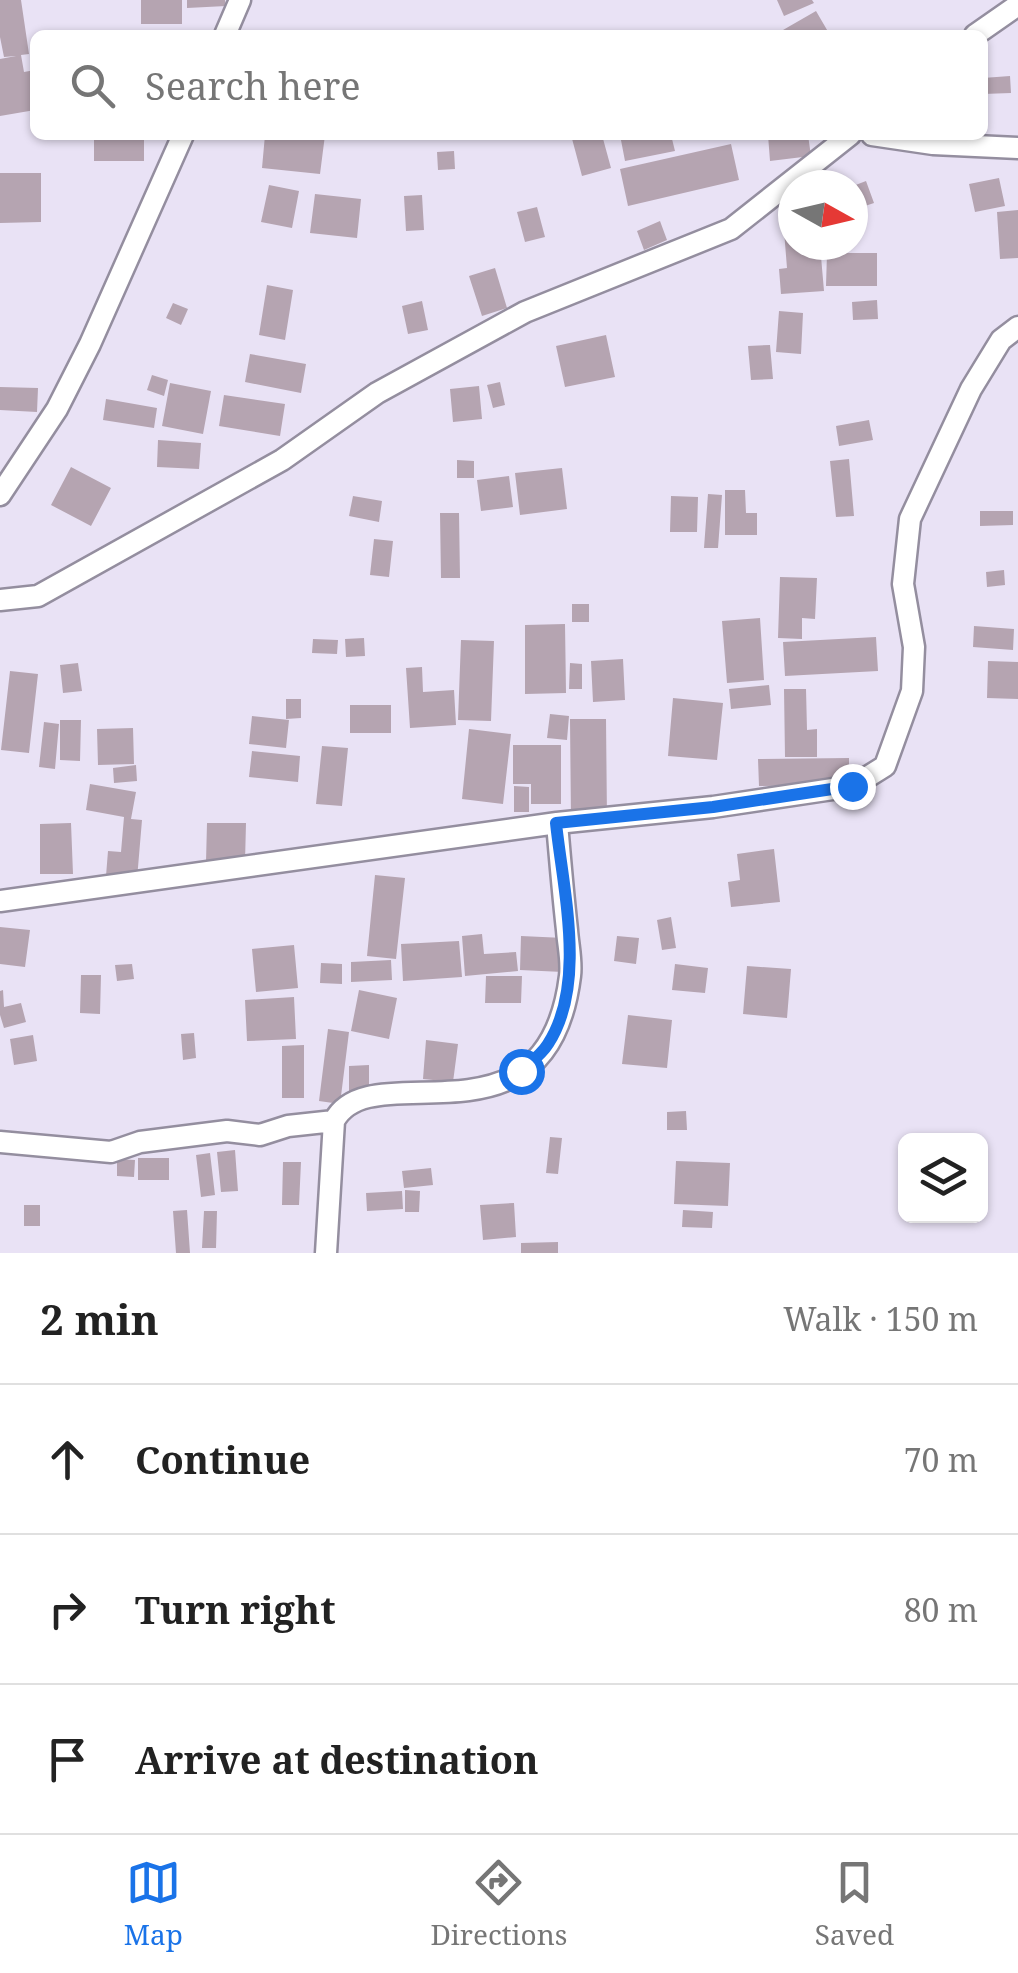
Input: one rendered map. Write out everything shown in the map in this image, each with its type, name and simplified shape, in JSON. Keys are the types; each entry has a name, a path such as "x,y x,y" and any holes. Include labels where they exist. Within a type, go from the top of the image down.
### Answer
{"street":[{"path":"227,30 240,0"},
{"path":"982,30 1018,5"},
{"path":"0,494 57,409 181,140"},
{"path":"0,600 38,596 282,460 377,393 524,312 731,230 844,140"},
{"path":"906,140 1018,148"},
{"path":"0,902 556,823 713,807 852,786 885,766 912,691 914,647 903,584 910,519 971,389 1000,340 1018,327"},
{"path":"326,1253 334,1120 340,1109 358,1097 488,1089 521,1071 546,1048 560,1023 571,973 556,823"},
{"path":"0,1142 110,1152 140,1142 227,1130 260,1135 288,1126 334,1120"}],"building":[{"path":"0,0 21,0 29,54 21,55 24,72 30,71 30,111 0,116 0,59 16,56 4,57"},
{"path":"141,0 182,0 182,24 141,24"},
{"path":"187,0 225,0 226,6 187,8"},
{"path":"777,0 812,0 814,3 784,16"},
{"path":"816,11 827,30 783,30"},
{"path":"1010,76 1011,93 988,94 988,78"},
{"path":"94,140 144,140 144,161 94,161"},
{"path":"265,140 324,140 320,174 262,168"},
{"path":"572,140 603,140 611,168 582,176"},
{"path":"621,140 672,140 675,151 625,161"},
{"path":"768,140 809,140 811,156 770,161"},
{"path":"731,144 739,180 628,206 620,169"},
{"path":"454,151 455,169 438,170 437,152"},
{"path":"0,173 41,173 41,222 0,223"},
{"path":"999,178 1005,206 975,212 969,184"},
{"path":"269,185 299,191 292,228 261,222"},
{"path":"315,194 361,199 357,238 310,233"},
{"path":"422,195 424,230 406,231 404,196"},
{"path":"537,207 545,237 525,242 517,212"},
{"path":"1018,210 1018,258 1000,259 997,212"},
{"path":"660,221 667,240 644,250 637,231"},
{"path":"868,253 877,253 877,286 826,286 827,260 868,260"},
{"path":"786,260 821,260 824,291 781,294 779,269 787,268"},
{"path":"495,268 507,308 482,316 469,276"},
{"path":"267,285 293,290 285,340 259,335"},
{"path":"877,300 878,319 853,320 852,302"},
{"path":"422,301 428,330 408,334 402,306"},
{"path":"173,303 188,309 181,325 166,318"},
{"path":"779,311 803,313 801,354 776,352"},
{"path":"606,335 615,377 565,387 556,346"},
{"path":"770,345 773,379 751,380 748,346"},
{"path":"250,354 306,364 301,393 245,382"},
{"path":"152,375 168,380 164,396 147,390"},
{"path":"500,382 505,405 493,408 487,385"},
{"path":"170,383 211,391 203,434 162,426"},
{"path":"479,386 482,419 453,422 450,389"},
{"path":"0,387 38,388 37,412 0,410"},
{"path":"224,395 285,404 280,436 219,426"},
{"path":"106,399 157,408 154,428 103,420"},
{"path":"869,420 873,440 839,446 836,426"},
{"path":"158,440 201,443 199,469 157,467"},
{"path":"849,459 854,516 836,517 830,461"},
{"path":"457,460 474,461 474,478 457,478"},
{"path":"71,467 111,488 91,526 51,505"},
{"path":"562,468 567,509 520,515 515,473"},
{"path":"509,476 513,507 481,511 477,480"},
{"path":"725,490 745,490 746,513 757,513 757,535 725,535"},
{"path":"708,494 722,495 718,548 704,548"},
{"path":"353,496 382,501 379,522 349,516"},
{"path":"671,496 698,497 697,532 670,532"},
{"path":"980,511 1013,511 1013,525 980,526"},
{"path":"440,513 459,513 460,578 441,578"},
{"path":"374,539 393,541 389,577 370,575"},
{"path":"1004,570 1005,585 987,587 986,572"},
{"path":"780,577 817,578 815,619 802,618 802,639 778,638"},
{"path":"572,604 589,604 589,622 572,622"},
{"path":"760,618 764,680 727,683 722,621"},
{"path":"565,624 566,693 525,694 525,625"},
{"path":"974,626 1014,629 1013,650 973,647"},
{"path":"876,637 878,671 785,676 783,642"},
{"path":"364,638 365,656 346,657 345,639"},
{"path":"313,639 338,640 337,654 312,653"},
{"path":"461,640 494,641 491,721 458,720"},
{"path":"623,659 625,700 593,702 591,661"},
{"path":"988,661 1018,662 1018,699 987,698"},
{"path":"78,663 82,691 63,693 60,665"},
{"path":"570,663 582,664 582,689 569,689"},
{"path":"422,667 423,692 454,690 456,725 410,728 406,668"},
{"path":"10,671 38,674 29,753 1,750"},
{"path":"769,685 771,705 731,709 729,689"},
{"path":"784,689 806,689 807,730 817,729 817,757 785,757"},
{"path":"673,698 723,703 717,760 668,756"},
{"path":"286,699 301,699 301,718 286,719"},
{"path":"350,705 391,705 391,733 350,733"},
{"path":"550,714 569,716 567,740 547,738"},
{"path":"252,716 289,720 286,748 249,744"},
{"path":"570,719 606,719 607,820 571,820"},
{"path":"60,720 81,720 80,761 60,760"},
{"path":"44,722 59,724 55,769 39,767"},
{"path":"133,728 134,764 98,765 97,729"},
{"path":"469,729 511,734 503,804 462,799"},
{"path":"513,745 561,745 561,804 531,804 531,784 513,784"},
{"path":"322,746 348,748 342,806 316,804"},
{"path":"252,751 300,756 298,782 249,777"},
{"path":"849,758 849,785 759,786 758,759"},
{"path":"136,765 137,781 114,783 113,768"},
{"path":"90,784 136,792 131,819 142,820 137,879 106,876 108,851 121,852 124,817 86,810"},
{"path":"514,786 529,787 529,812 514,812"},
{"path":"71,823 73,874 40,874 40,824"},
{"path":"207,823 246,823 245,862 206,862"},
{"path":"774,849 780,902 731,907 728,882 740,880 737,854"},
{"path":"375,875 405,878 396,959 367,956"},
{"path":"671,917 676,948 662,950 657,920"},
{"path":"0,927 30,930 25,967 0,964"},
{"path":"482,934 484,954 516,952 518,971 465,976 462,936"},
{"path":"521,936 564,938 563,972 520,970"},
{"path":"617,936 639,938 636,964 614,961"},
{"path":"459,941 462,977 403,981 401,944"},
{"path":"294,945 298,988 256,992 252,949"},
{"path":"391,960 392,980 351,982 351,962"},
{"path":"321,963 342,964 342,984 320,983"},
{"path":"132,964 134,979 117,981 115,965"},
{"path":"675,964 708,968 705,993 672,990"},
{"path":"747,966 791,969 787,1018 743,1014"},
{"path":"81,975 101,975 100,1014 80,1013"},
{"path":"486,976 522,976 521,1003 485,1003"},
{"path":"3,990 4,1007 21,1003 26,1022 4,1028 0,1015"},
{"path":"359,990 397,998 389,1039 351,1031"},
{"path":"294,997 296,1039 247,1041 245,1000"},
{"path":"628,1015 672,1020 667,1068 622,1064"},
{"path":"328,1029 349,1032 340,1104 319,1101"},
{"path":"194,1033 196,1058 183,1060 181,1034"},
{"path":"33,1035 37,1061 14,1065 10,1039"},
{"path":"426,1040 458,1044 453,1082 423,1079"},
{"path":"304,1045 304,1098 282,1098 282,1046"},
{"path":"369,1065 369,1094 349,1095 349,1066"},
{"path":"686,1111 687,1130 667,1130 667,1112"},
{"path":"550,1137 562,1138 558,1174 546,1173"},
{"path":"235,1150 238,1191 221,1192 217,1152"},
{"path":"210,1153 215,1195 201,1197 196,1155"},
{"path":"138,1158 169,1158 169,1180 138,1180"},
{"path":"117,1159 135,1160 134,1177 117,1176"},
{"path":"676,1161 730,1163 728,1206 674,1204"},
{"path":"283,1162 301,1162 299,1205 282,1205"},
{"path":"431,1168 433,1185 404,1188 402,1171"},
{"path":"405,1190 420,1191 419,1212 405,1212"},
{"path":"402,1191 403,1209 367,1211 366,1193"},
{"path":"514,1203 516,1237 483,1240 480,1205"},
{"path":"24,1205 40,1205 40,1226 24,1226"},
{"path":"187,1210 190,1253 176,1253 173,1211"},
{"path":"683,1210 713,1212 712,1228 682,1227"},
{"path":"204,1211 217,1211 216,1248 202,1248"},
{"path":"558,1242 558,1253 521,1253 521,1243"}],"route":[{"path":"521,1071 546,1048 560,1023 571,973 556,823 713,807 852,786"}]}
